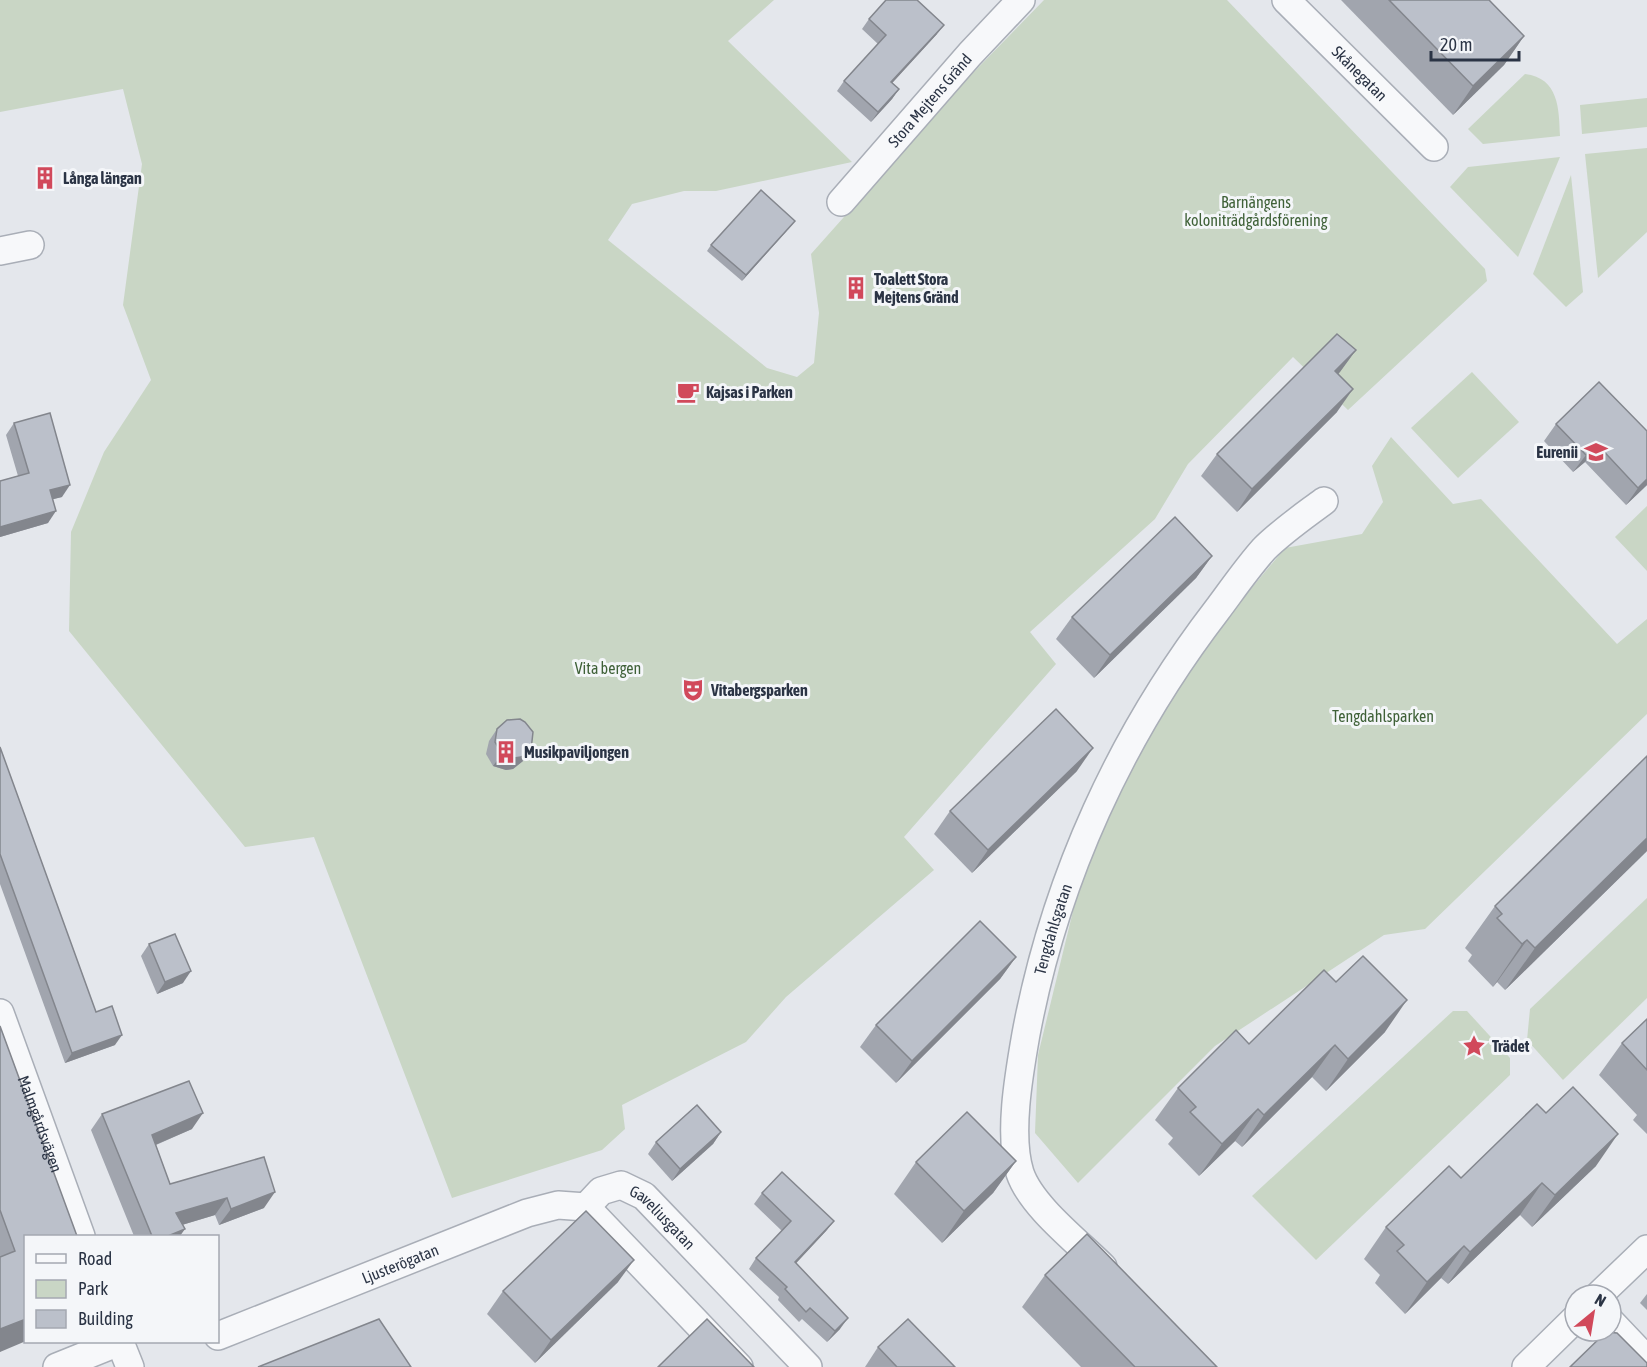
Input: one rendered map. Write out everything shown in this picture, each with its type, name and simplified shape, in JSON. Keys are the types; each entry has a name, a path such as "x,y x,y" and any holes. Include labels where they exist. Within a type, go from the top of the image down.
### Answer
{"street":[{"name":"Stora Mejtens Gränd","path":"841,202 970,54 1021,0"},
{"name":"Skånegatan","path":"1286,0 1434,147"},
{"path":"0,251 30,246"},
{"name":"Tengdahlsgatan","path":"1119,1284 1036,1201 1026,1188 1019,1171 1015,1144 1021,1062 1049,935 1070,869 1096,808 1157,696 1190,645 1264,550 1324,501"},
{"name":"Malmgårdsvägen","path":"0,1013 81,1235"},
{"name":"Gaveliusgatan","path":"586,1207 602,1191 621,1185 644,1196 808,1367"},
{"name":"Ljusterögatan","path":"219,1336 526,1213 558,1205 586,1207"},
{"path":"586,1207 739,1367"},
{"path":"1612,1283 1647,1249"},
{"path":"1526,1367 1563,1331"},
{"path":"1623,1335 1647,1360"},
{"path":"57,1367 115,1343"},
{"path":"121,1343 130,1367"}],"green space":[{"name":"Vita bergen","path":"0,0 774,0 728,41 852,162 716,191 684,191 632,204 608,240 767,368 797,377 814,363 819,313 811,254 965,81 1044,0 1227,0 1485,269 1487,281 1348,410 1293,357 1188,464 1155,519 1030,632 1056,664 904,837 934,870 786,997 746,1042 622,1105 625,1129 602,1150 452,1198 314,837 245,847 69,631 71,532 104,452 151,380 123,305 142,164 123,89 0,112"},
{"path":"1525,74 1536,77 1551,88 1559,115 1560,136 1483,144 1468,129"},
{"path":"1647,98 1647,127 1582,134 1580,105"},
{"path":"1647,148 1647,232 1598,278 1585,154"},
{"path":"1560,157 1518,257 1450,187 1468,167"},
{"path":"1571,175 1583,292 1566,307 1533,274"},
{"path":"1472,372 1519,422 1458,478 1411,428"},
{"name":"Tengdahlsparken","path":"1391,437 1453,504 1481,499 1617,644 1647,619 1647,714 1425,929 1384,935 1215,1046 1078,1183 1035,1133 1038,1055 1083,870 1129,770 1200,650 1285,548 1362,534 1383,502 1372,466"},
{"path":"1647,506 1647,571 1615,537"},
{"path":"1647,898 1647,998 1563,1080 1527,1040 1530,1009"},
{"path":"1453,1011 1467,1011 1510,1058 1510,1075 1316,1260 1252,1196"}],"building":[{"path":"886,0 917,0 944,25 891,82 899,89 878,112 844,81 886,35 869,19"},
{"path":"1389,0 1489,0 1524,36 1473,86"},
{"path":"761,190 795,221 746,275 711,245"},
{"path":"1337,334 1356,350 1335,371 1353,389 1252,489 1217,454"},
{"path":"1599,382 1647,431 1647,479 1638,488 1597,444 1586,455 1556,424"},
{"path":"50,413 70,485 50,490 56,511 0,527 0,481 29,473 14,423"},
{"path":"1175,517 1212,556 1110,655 1072,617"},
{"path":"1056,709 1093,748 988,850 950,811"},
{"path":"520,719 533,732 531,750 521,757 514,758 502,754 495,742 497,729 507,720"},
{"path":"0,747 96,1012 112,1006 122,1035 72,1053 0,854"},
{"path":"1647,756 1647,838 1535,948 1527,940 1522,944 1497,918 1502,914 1495,906"},
{"path":"980,921 1016,957 912,1061 876,1025"},
{"path":"175,934 191,971 165,982 149,944"},
{"path":"1363,956 1407,1000 1348,1059 1335,1045 1264,1115 1258,1109 1222,1144 1190,1112 1196,1107 1178,1088 1236,1030 1249,1044 1324,970 1336,982"},
{"path":"1647,1019 1647,1070 1622,1043"},
{"path":"0,1026 77,1235 24,1235 24,1320 0,1329 0,1257 15,1251 0,1210"},
{"path":"189,1081 203,1113 152,1135 170,1184 264,1157 275,1192 231,1209 227,1198 176,1213 185,1229 170,1235 152,1235 102,1114"},
{"path":"1573,1087 1618,1134 1555,1195 1542,1183 1470,1252 1464,1246 1427,1282 1397,1251 1404,1245 1386,1227 1449,1166 1461,1178 1537,1104 1546,1113"},
{"path":"697,1105 721,1132 680,1169 656,1142"},
{"path":"967,1112 1016,1161 964,1211 916,1162"},
{"path":"782,1172 834,1221 795,1262 848,1318 835,1331 810,1308 806,1312 785,1289 787,1287 756,1258 791,1221 762,1193"},
{"path":"586,1211 634,1260 551,1340 503,1291"},
{"path":"1087,1234 1217,1367 1135,1367 1045,1275"},
{"path":"379,1319 411,1367 258,1367"},
{"path":"707,1319 754,1367 658,1367"},
{"path":"908,1319 955,1367 897,1367 878,1347"},
{"path":"1623,1339 1647,1363 1647,1367 1570,1367 1595,1343 1623,1343"}],"place":[{"name":"Långa längan","path":"45,178"},
{"name":"Toalett Stora Mejtens Gränd","path":"856,288"},
{"name":"Kajsas i Parken","path":"688,392"},
{"name":"Eurenii","path":"1596,452"},
{"name":"Vitabergsparken","path":"693,690"},
{"name":"Musikpaviljongen","path":"506,752"},
{"name":"Trädet","path":"1474,1046"}],"park label":[{"name":"Barnängens koloniträdgårdsförening","path":"1256,211"}]}
